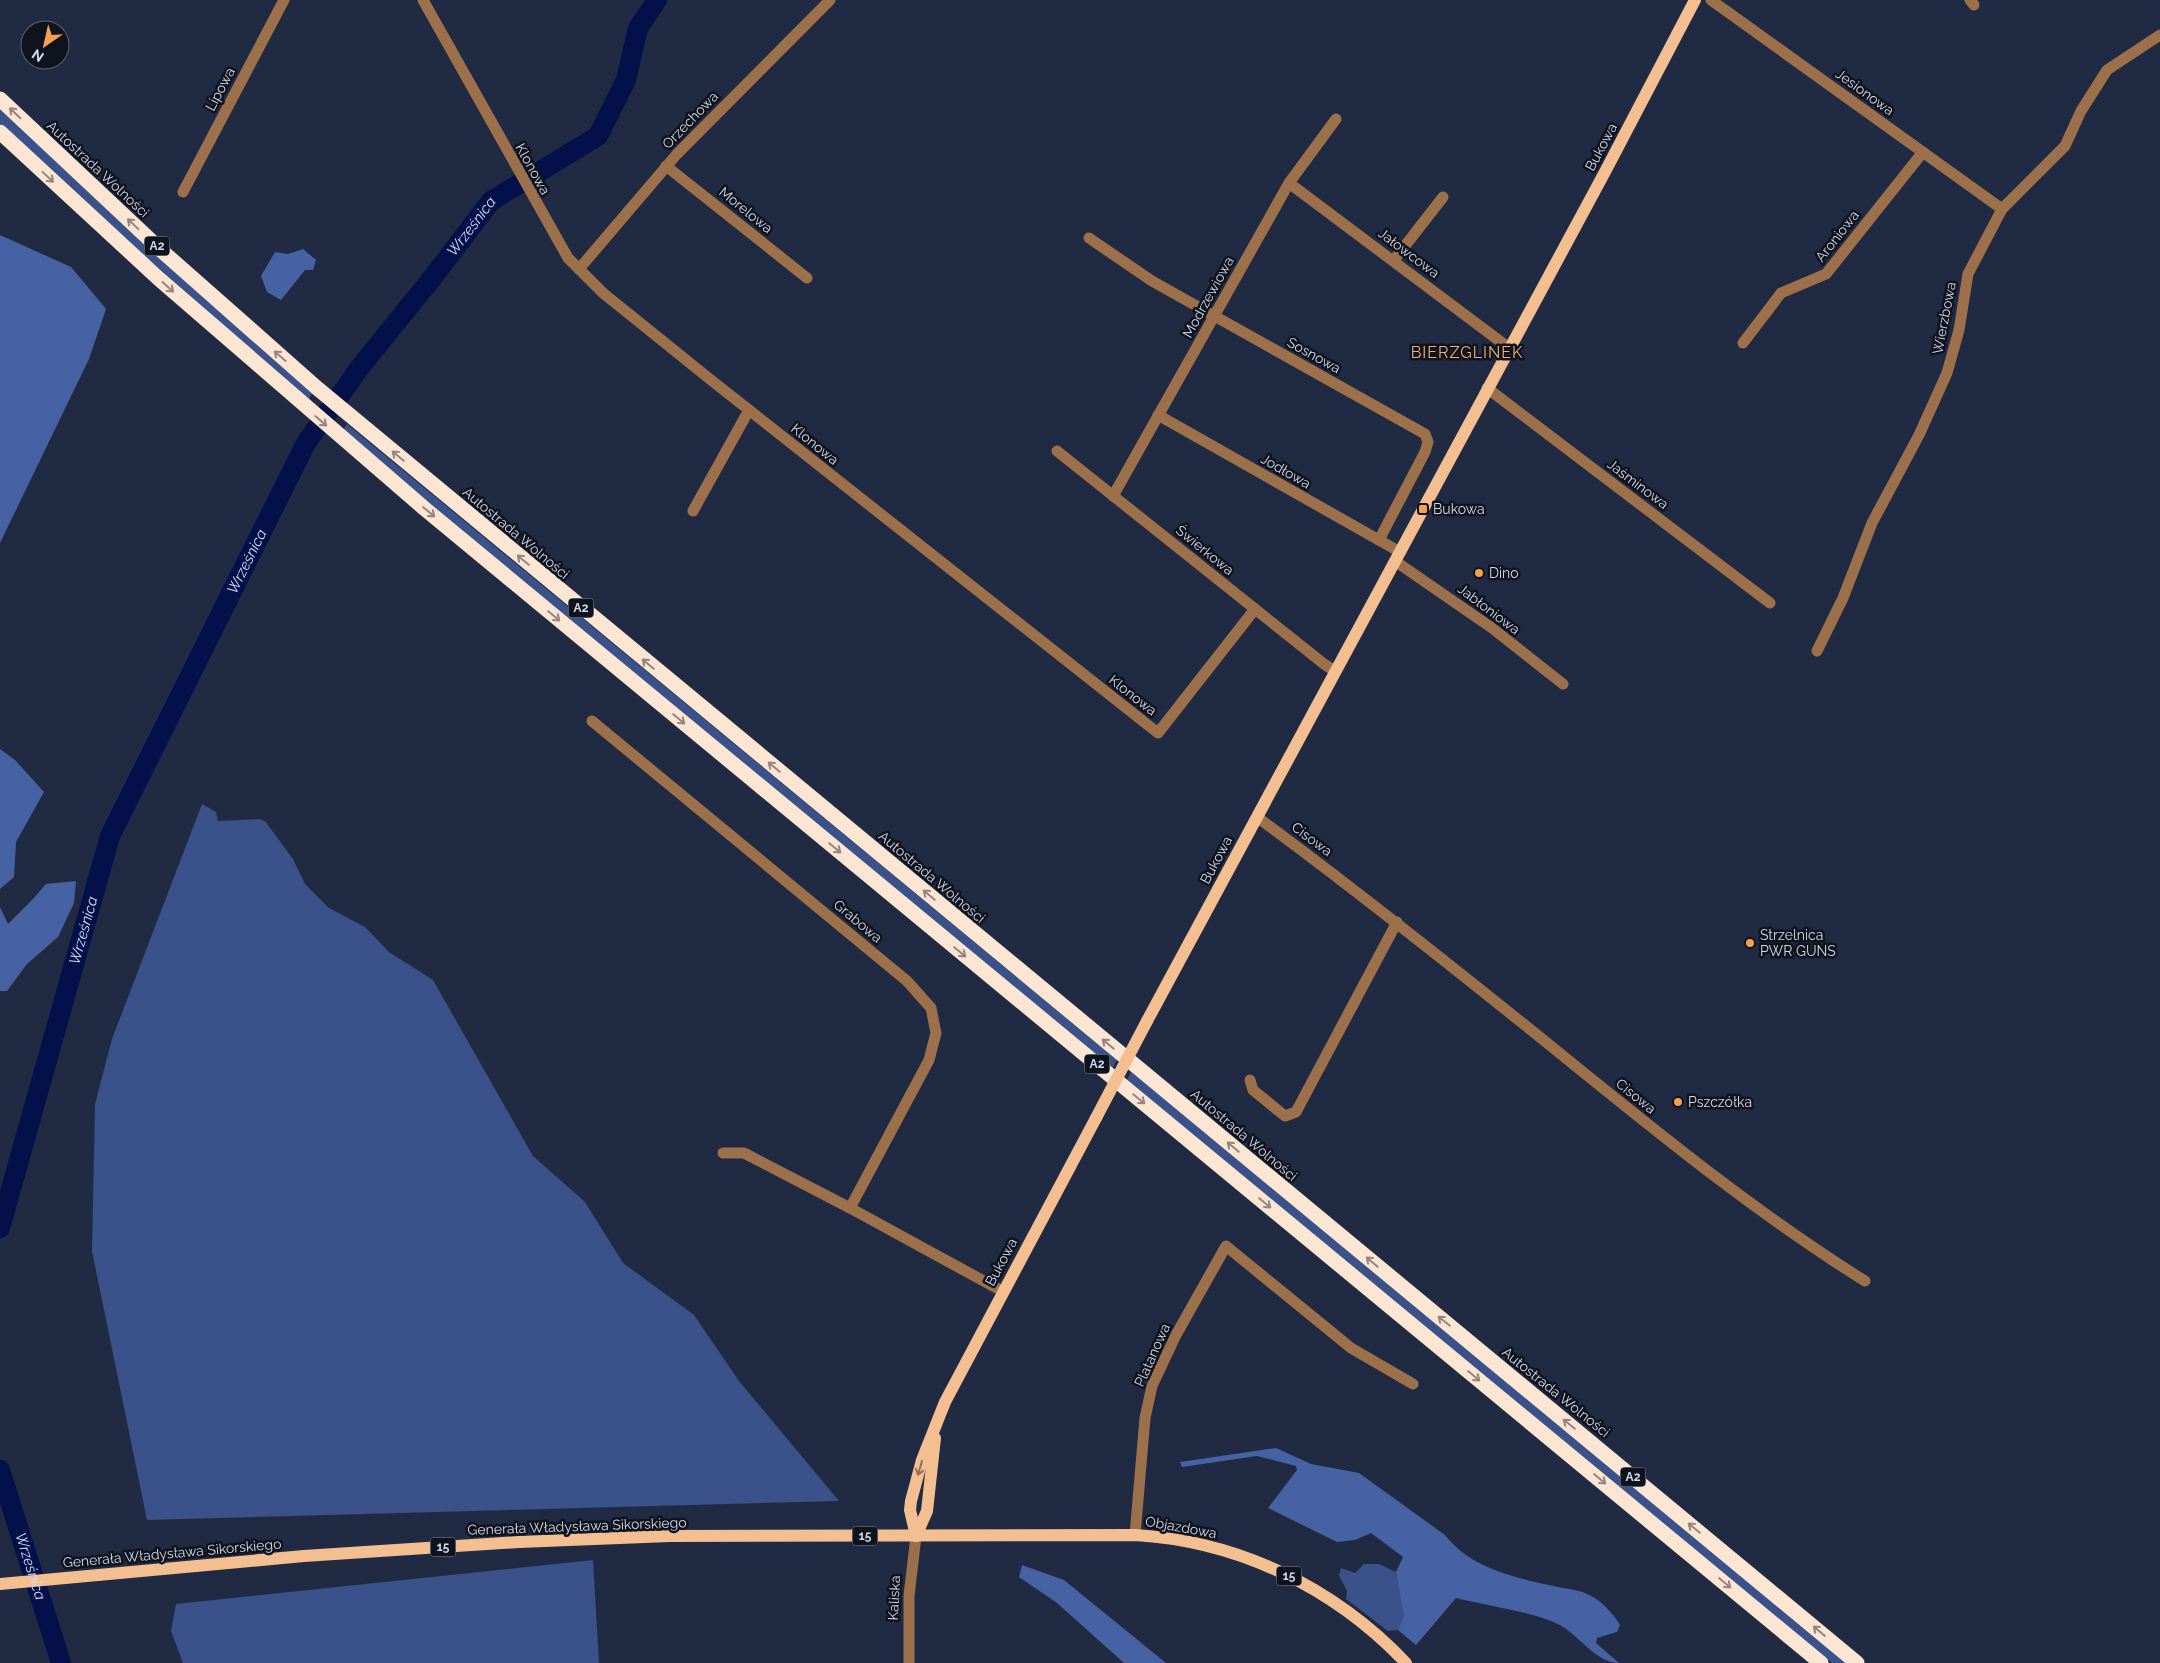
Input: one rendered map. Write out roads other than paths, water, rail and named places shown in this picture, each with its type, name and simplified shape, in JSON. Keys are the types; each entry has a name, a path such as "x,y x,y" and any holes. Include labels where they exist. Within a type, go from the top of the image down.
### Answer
{"highway":[{"name":"Autostrada Wolności","path":"0,99 163,252 317,388 1857,1663"},
{"name":"A2","path":"0,132 158,278 338,435 1821,1663"}],"main road":[{"name":"Bukowa","path":"916,1536 910,1510 911,1501 922,1460 955,1381 1695,0"},
{"name":"Objazdowa","path":"916,1536 1135,1534 1167,1538 1223,1550 1272,1568 1299,1581 1350,1612 1375,1632 1406,1663"},
{"name":"Generała Władysława Sikorskiego","path":"0,1584 304,1556 519,1542 670,1536 916,1536"}],"street":[{"name":"Lipowa","path":"183,192 284,0"},
{"name":"Klonowa","path":"423,0 568,258 603,293 748,410 1158,733 1256,610"},
{"name":"Orzechowa","path":"579,269 666,166 830,0"},
{"name":"Jesionowa","path":"1711,0 2002,209"},
{"name":"Wierzbowa","path":"1817,651 1843,598 1872,523 1919,435 1947,373 1960,330 1968,274 2002,209 2065,146 2081,111 2107,70 2160,35"},
{"name":"Modrzewiowa","path":"1113,496 1289,182 1336,119"},
{"name":"Aroniowa","path":"1743,343 1781,293 1826,274 1923,152"},
{"name":"Morelowa","path":"666,166 807,278"},
{"name":"Jałowcowa","path":"1289,182 1510,348"},
{"path":"1394,260 1443,197"},
{"name":"Sosnowa","path":"1089,238 1152,282 1425,434 1428,442 1426,452 1379,540"},
{"name":"Jaśminowa","path":"1487,388 1770,603"},
{"path":"694,511 748,410"},
{"name":"Jodłowa","path":"1158,416 1379,540 1398,556"},
{"name":"Świerkowa","path":"1057,451 1335,671"},
{"name":"Jabłoniowa","path":"1398,556 1563,684"},
{"name":"Grabowa","path":"592,721 907,981 931,1008 936,1032 929,1060 850,1208"},
{"name":"Cisowa","path":"1257,817 1397,922 1662,1136 1800,1240 1865,1281"},
{"path":"1250,1080 1254,1090 1285,1116 1296,1112 1397,922"},
{"path":"723,1153 744,1153 850,1208 1002,1292"},
{"name":"Platanowa","path":"1135,1534 1144,1428 1152,1386 1176,1335 1226,1246 1351,1348 1413,1384"},
{"name":"Kaliska","path":"909,1663 908,1596 916,1536"}],"waterway":[{"name":"Wrześnica","path":"0,1228 110,836 306,443 361,366 491,201 598,136 626,80 638,28 657,0"},
{"name":"Wrześnica","path":"0,1470 61,1663"}],"place":[{"name":"Bukowa","path":"1423,509"},
{"name":"Dino","path":"1479,573"},
{"name":"Strzelnica PWR GUNS","path":"1750,943"},
{"name":"Pszczółka","path":"1678,1102"}],"district":[{"name":"BIERZGLINEK","path":"1467,352"}]}
